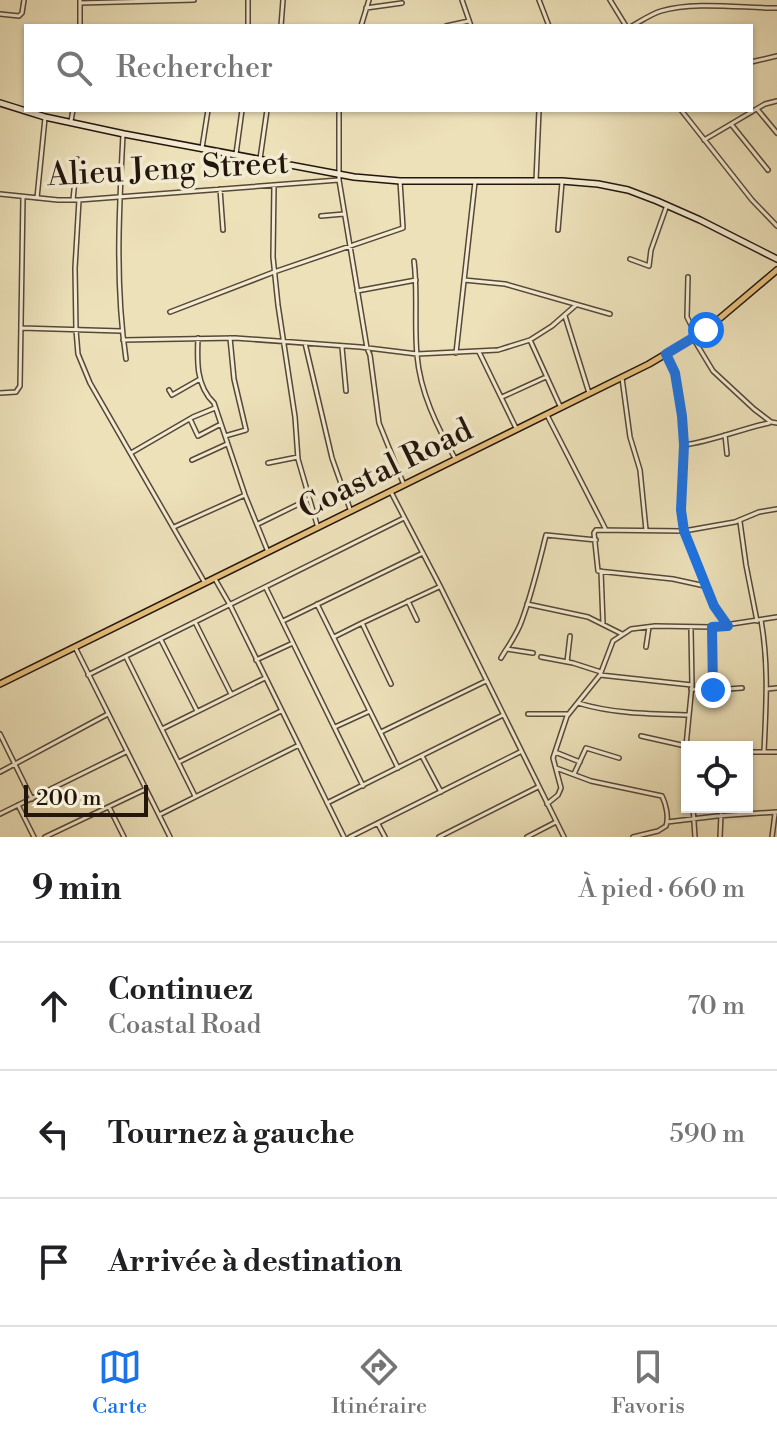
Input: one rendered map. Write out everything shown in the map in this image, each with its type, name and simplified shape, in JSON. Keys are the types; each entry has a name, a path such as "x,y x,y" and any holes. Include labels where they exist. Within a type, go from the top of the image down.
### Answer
{"main road":[{"name":"Coastal Road","path":"0,684 622,378 695,337 777,270"}],"street":[{"path":"0,14 19,16 24,0"},
{"path":"80,24 80,1 194,0"},
{"path":"248,0 248,24"},
{"path":"281,24 283,0"},
{"path":"362,24 369,0"},
{"path":"462,0 470,24"},
{"path":"539,0 548,24"},
{"path":"610,0 628,24"},
{"path":"633,24 673,8 777,7 773,0"},
{"path":"366,8 402,3"},
{"path":"753,62 777,56"},
{"path":"753,111 777,101"},
{"path":"0,103 24,110"},
{"path":"757,109 777,133"},
{"path":"29,112 339,177 598,184 628,190 667,205 777,259"},
{"path":"71,121 73,112"},
{"path":"202,148 208,112"},
{"path":"236,154 242,112"},
{"path":"260,159 267,112"},
{"path":"339,112 339,177 379,423 404,485"},
{"path":"536,181 539,112"},
{"path":"683,112 752,200 777,226"},
{"path":"704,140 752,112"},
{"path":"37,198 45,117"},
{"path":"731,124 768,170"},
{"path":"124,134 119,307 126,359"},
{"path":"77,159 75,268 78,354 90,383 205,584"},
{"name":"Alieu Jeng Street","path":"0,194 76,200 339,177"},
{"path":"170,312 403,228 400,181"},
{"path":"456,353 475,181"},
{"path":"558,230 562,181"},
{"path":"274,185 274,272 298,457 318,528"},
{"path":"220,189 223,230"},
{"path":"0,393 16,392 20,386 23,196"},
{"path":"630,259 649,266 651,250 667,205"},
{"path":"321,216 344,214"},
{"path":"414,261 417,354 423,391 456,460"},
{"path":"688,277 687,317 713,371 771,422"},
{"path":"357,291 416,280"},
{"path":"464,280 505,284 610,314"},
{"path":"123,340 230,338 417,354 479,352 498,350 530,340 576,305"},
{"path":"565,316 590,393"},
{"path":"21,328 122,331"},
{"path":"198,338 200,379 208,398 214,403 268,552"},
{"path":"225,436 246,430 234,379 230,338"},
{"path":"530,340 560,408"},
{"path":"305,343 332,458 351,511"},
{"path":"342,346 346,391"},
{"path":"479,352 517,430"},
{"path":"666,354 675,373 684,445 681,510 684,531 714,606 728,626"},
{"path":"500,397 546,377"},
{"path":"622,378 630,437 640,470 646,530"},
{"path":"169,390 172,395 200,379"},
{"path":"131,453 215,408"},
{"path":"547,415 607,530"},
{"path":"190,419 198,436 221,424"},
{"path":"684,445 777,423"},
{"path":"725,435 727,454"},
{"path":"192,460 227,444"},
{"path":"268,463 298,457"},
{"path":"391,492 564,837"},
{"path":"174,527 245,495"},
{"path":"258,524 309,499"},
{"path":"705,586 673,579 598,571 594,533 596,530 684,531 777,509"},
{"path":"88,675 404,518"},
{"path":"740,520 746,565 765,646 767,689 764,752"},
{"path":"501,658 530,600 546,535 596,540"},
{"path":"283,621 423,553"},
{"path":"601,571 603,625"},
{"path":"215,579 344,837"},
{"path":"334,637 440,586"},
{"path":"265,587 363,786"},
{"path":"408,601 417,620"},
{"path":"317,604 398,768"},
{"path":"527,604 572,612 623,634"},
{"path":"547,804 561,788 553,758 568,714 601,674 613,641 631,629 728,626 777,617"},
{"path":"195,622 231,695"},
{"path":"362,623 391,684"},
{"path":"646,647 649,627"},
{"path":"712,627 713,690"},
{"path":"688,741 691,628"},
{"path":"567,662 570,636"},
{"path":"161,640 197,712"},
{"path":"256,660 293,643"},
{"path":"75,647 170,837"},
{"path":"507,649 533,653"},
{"path":"126,657 195,796"},
{"path":"541,657 601,674 713,690 742,688"},
{"path":"162,729 265,678"},
{"path":"381,732 486,681"},
{"path":"767,689 777,688"},
{"path":"578,703 597,709 690,715"},
{"path":"179,762 281,711"},
{"path":"335,727 370,711"},
{"path":"0,772 108,714"},
{"path":"528,714 568,714"},
{"path":"327,803 503,715"},
{"path":"0,734 32,799"},
{"path":"641,736 681,745"},
{"path":"159,815 299,745"},
{"path":"573,776 586,748 619,758"},
{"path":"0,814 126,751"},
{"path":"350,837 520,752"},
{"path":"555,752 580,762"},
{"path":"753,752 777,752"},
{"path":"422,756 441,792"},
{"path":"556,768 603,784 662,796 667,822 664,829 633,837"},
{"path":"439,837 538,787"},
{"path":"45,837 146,789"},
{"path":"18,805 34,837"},
{"path":"109,807 124,837"},
{"path":"694,813 695,837"},
{"path":"667,822 721,815 776,813 772,837"},
{"path":"720,837 721,815"},
{"path":"527,837 556,822"},
{"path":"378,824 385,837"}],"route":[{"path":"706,330 666,354 675,373 682,416 681,510 684,531 714,606 728,626 712,627 713,690"}]}
